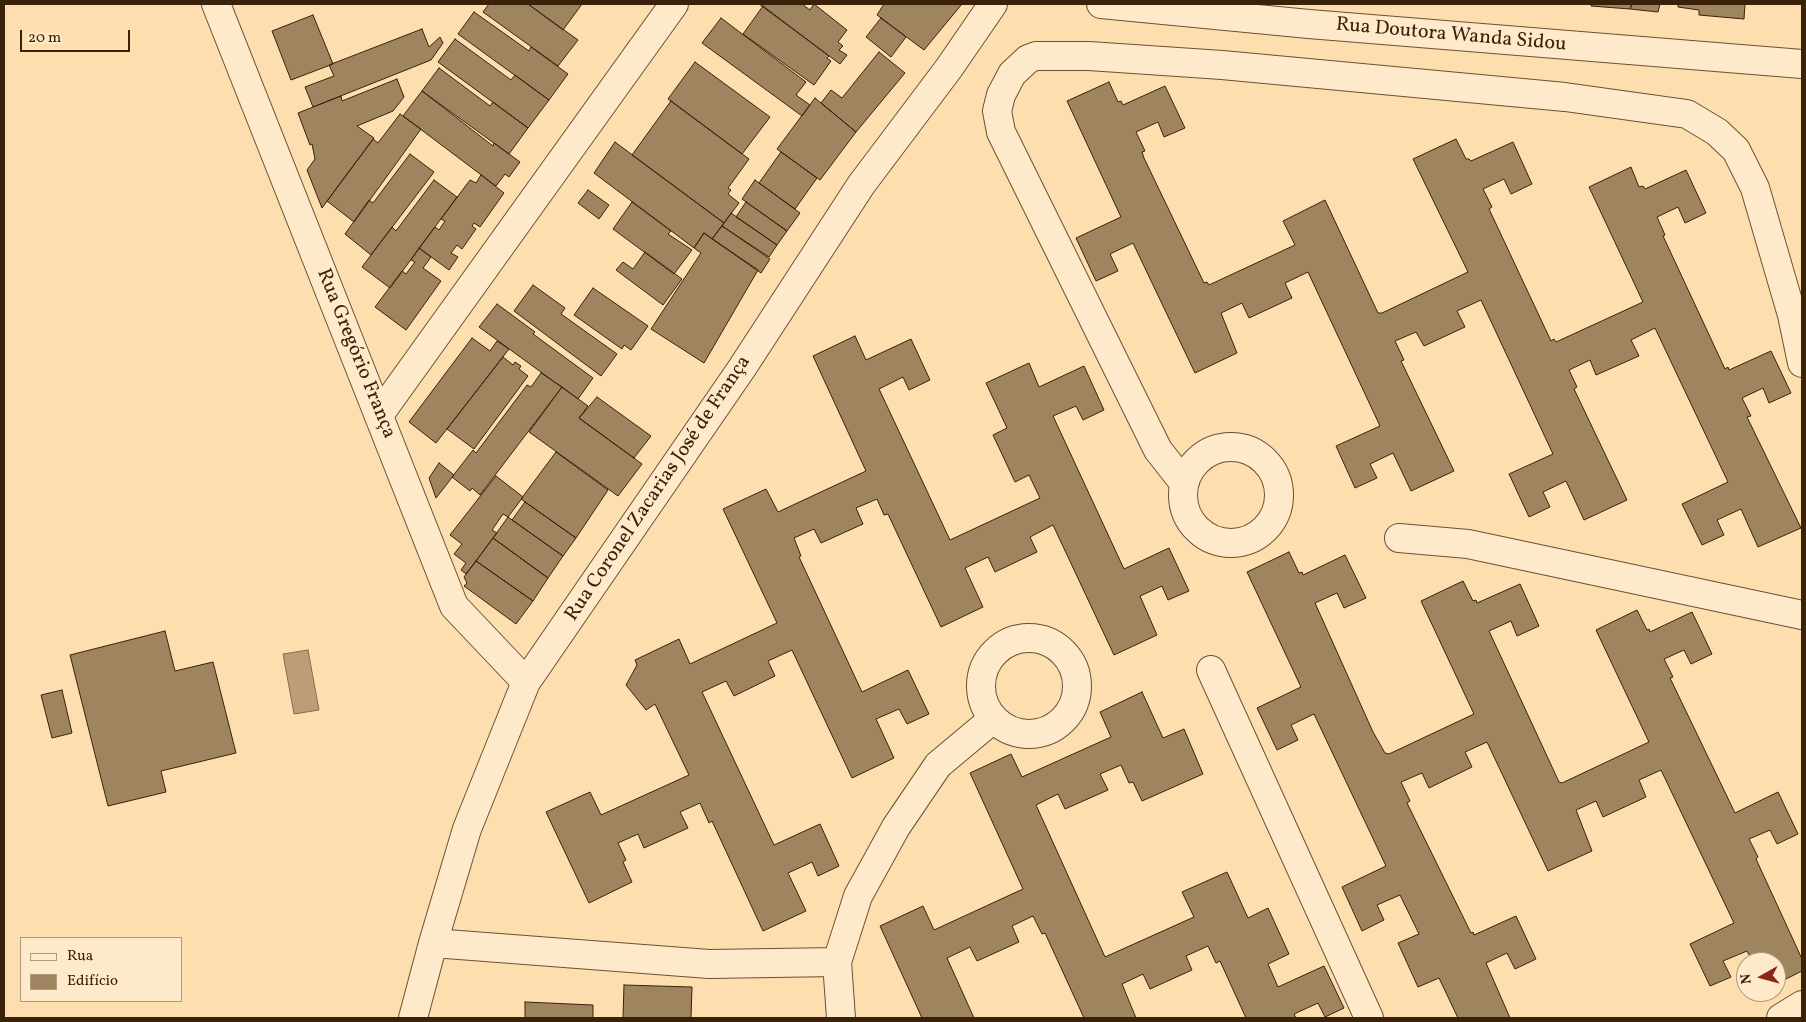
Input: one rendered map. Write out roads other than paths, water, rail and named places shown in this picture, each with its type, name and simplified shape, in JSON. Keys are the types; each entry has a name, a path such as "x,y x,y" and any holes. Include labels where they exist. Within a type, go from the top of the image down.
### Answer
{"street":[{"name":"Rua Gregório França","path":"216,4 454,606 526,682"},
{"path":"379,416 674,4"},
{"name":"Rua Coronel Zacarias José de França","path":"413,1018 467,829 526,682 742,368 861,184 949,68 993,4"},
{"name":"Rua Doutora Wanda Sidou","path":"1101,4 1309,24 1802,64"},
{"path":"1184,483 1158,450 1001,132 997,111 1000,95 1012,74 1028,59 1036,56 1089,56 1222,64 1565,97 1687,114 1716,132 1736,150 1755,188 1792,315 1802,363"},
{"path":"1399,538 1468,544 1802,615"},
{"path":"1211,670 1369,1018"},
{"path":"840,1018 837,962 858,896 896,827 938,765 993,719"},
{"path":"433,943 710,964 837,962"},
{"path":"1781,1018 1802,1005"}]}
